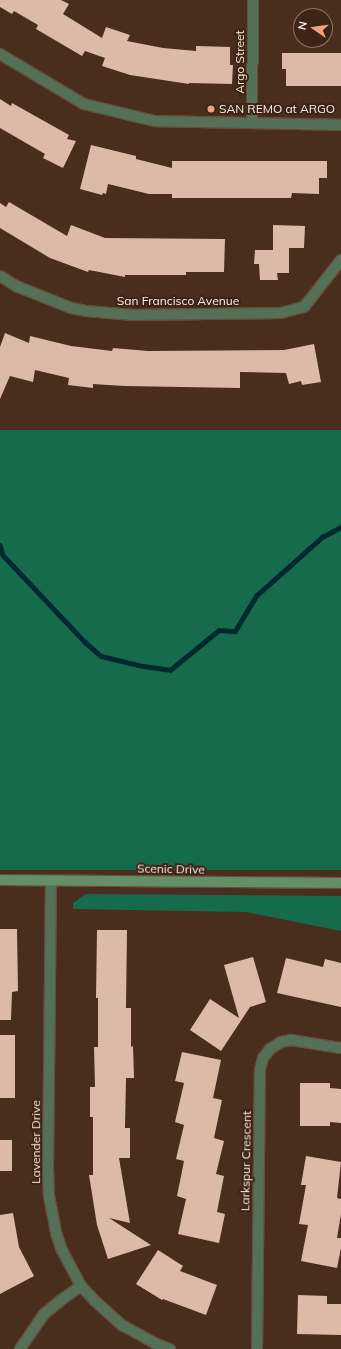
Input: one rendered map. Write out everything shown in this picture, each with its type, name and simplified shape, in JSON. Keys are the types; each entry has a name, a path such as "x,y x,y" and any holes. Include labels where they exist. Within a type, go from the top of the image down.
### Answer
{"street":[{"name":"Argo Street","path":"252,123 253,0"},
{"path":"0,54 84,104 155,122 341,125"},
{"name":"San Francisco Avenue","path":"0,276 16,286 64,305 86,311 133,315 281,313 304,307 341,260"},
{"name":"Scenic Drive","path":"0,880 341,883"},
{"name":"Lavender Drive","path":"52,881 49,1196 56,1233 62,1250 82,1286 106,1312 122,1325 154,1343 170,1349"},
{"name":"Larkspur Crescent","path":"257,1349 260,1070 263,1058 270,1049 281,1042 291,1040 341,1048"},
{"path":"20,1349 44,1314 82,1286"}],"green space":[{"path":"0,430 341,430 341,870 0,870"},
{"path":"86,894 341,896 341,931 246,912 73,909 73,903"}],"building":[{"path":"0,0 61,0 69,4 63,14 102,38 106,27 130,35 127,41 163,48 196,51 196,46 230,47 230,65 233,65 232,84 189,84 130,75 102,66 105,58 85,51 82,56 36,29 38,25 14,11 12,14 0,7"},
{"path":"282,53 341,53 341,86 286,86 286,69 282,69"},
{"path":"0,99 11,106 12,103 69,135 67,139 76,141 63,168 43,158 45,154 0,128"},
{"path":"91,145 136,156 136,159 172,168 172,161 327,161 327,178 319,178 319,194 292,193 291,198 172,198 172,194 149,194 108,184 106,194 103,193 102,195 80,189"},
{"path":"9,202 67,236 71,225 105,238 225,239 224,272 186,272 186,275 125,275 125,277 89,270 88,272 50,258 0,228 0,203 6,207"},
{"path":"273,225 305,226 304,248 289,248 289,273 277,273 278,280 260,280 259,264 254,264 255,250 273,250"},
{"path":"5,333 29,343 30,336 71,346 112,351 113,348 148,351 284,350 314,344 321,382 302,385 301,381 289,384 286,373 240,372 240,388 93,384 93,388 68,385 69,378 35,370 33,382 10,376 0,399 0,347"},
{"path":"0,929 17,929 18,991 12,992 11,1020 0,1020"},
{"path":"97,930 127,930 126,1008 131,1008 131,1047 133,1046 134,1078 126,1078 125,1128 130,1128 130,1158 119,1158 130,1223 109,1218 151,1245 108,1259 97,1225 89,1175 93,1175 93,1117 90,1117 90,1087 95,1087 94,1047 98,1047 98,998 96,998"},
{"path":"253,957 266,1002 250,1007 221,1051 190,1030 210,999 239,1018 224,965"},
{"path":"286,958 323,967 325,959 341,963 341,1007 277,993"},
{"path":"0,1035 15,1035 15,1098 0,1098"},
{"path":"182,1052 221,1060 213,1098 222,1100 214,1138 224,1141 216,1174 224,1176 217,1212 225,1214 219,1243 178,1234 186,1199 177,1196 184,1161 176,1159 184,1125 175,1122 184,1083 175,1081"},
{"path":"300,1083 330,1083 330,1088 341,1089 341,1123 330,1122 330,1126 300,1126"},
{"path":"0,1140 12,1140 12,1171 0,1171"},
{"path":"306,1156 341,1162 337,1198 341,1199 341,1214 337,1238 341,1238 341,1248 337,1268 301,1261 308,1225 299,1224 306,1185 301,1185"},
{"path":"13,1213 19,1247 34,1276 0,1294 0,1215"},
{"path":"158,1250 183,1266 180,1271 217,1285 206,1315 163,1299 162,1300 136,1284"},
{"path":"298,1295 327,1296 327,1304 341,1304 341,1335 297,1334"}],"waterway":[{"path":"0,545 3,555 85,642 101,656 143,666 170,670 219,630 235,631 256,596 322,537 341,527"}],"place":[{"name":"SAN REMO at ARGO","path":"211,109"}]}
